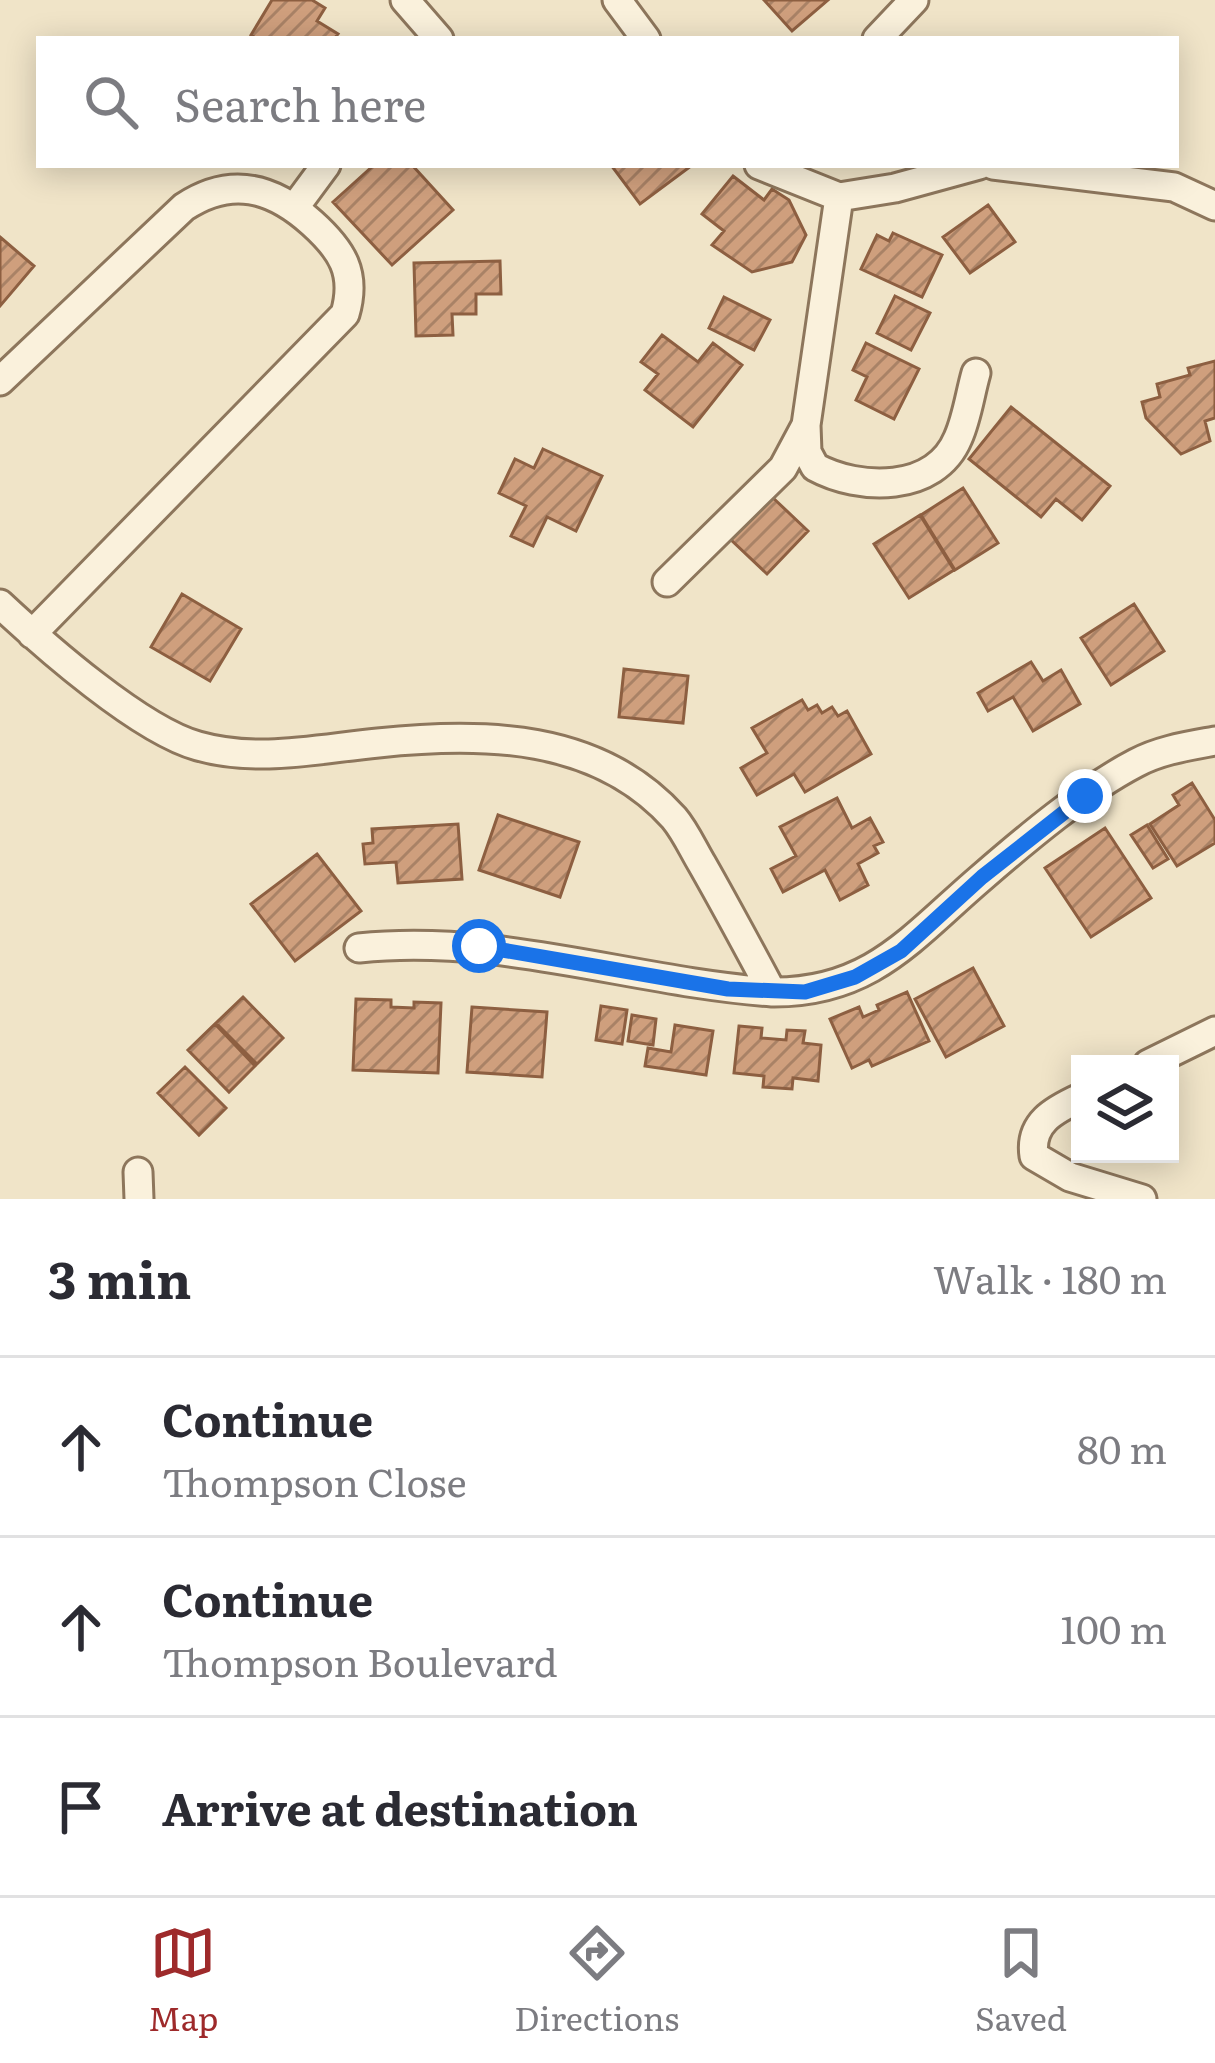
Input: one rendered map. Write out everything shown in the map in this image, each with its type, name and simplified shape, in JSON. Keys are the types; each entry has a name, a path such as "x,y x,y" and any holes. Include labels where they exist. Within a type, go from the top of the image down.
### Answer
{"street":[{"path":"405,0 427,35"},
{"path":"617,0 644,36"},
{"path":"880,36 914,0"},
{"path":"295,208 324,168"},
{"path":"767,168 839,196 895,188 968,168"},
{"path":"1017,168 1174,188 1215,206"},
{"path":"0,381 184,208 222,188 264,190 295,208 345,259 350,278 345,314 32,634"},
{"path":"839,196 806,425 814,467 858,484 926,473 957,440 976,373"},
{"path":"667,582 783,468 806,425"},
{"path":"0,604 150,724 193,745 234,754 282,755 469,735 541,744 592,759 639,784 677,820 772,992"},
{"path":"359,948 412,942 479,946 728,989 805,992 901,951 982,877 1137,762 1215,741"},
{"path":"1166,1055 1215,1031"},
{"path":"1071,1103 1038,1127 1034,1156 1070,1178 1142,1199"}],"building":[{"path":"272,0 312,0 325,8 317,21 338,34 336,36 251,35"},
{"path":"764,0 828,0 792,31"},
{"path":"371,168 415,168 453,210 392,265 333,202"},
{"path":"613,168 688,168 640,204"},
{"path":"733,176 764,200 772,189 789,200 806,235 792,262 752,272 712,245 724,231 702,214"},
{"path":"988,205 1015,242 970,273 943,237"},
{"path":"893,233 942,255 922,297 861,269 877,235 889,241"},
{"path":"0,237 34,266 0,306"},
{"path":"500,261 501,294 476,294 476,314 452,314 453,335 416,336 414,263"},
{"path":"895,296 930,313 911,350 877,333"},
{"path":"724,297 770,320 754,350 709,328"},
{"path":"662,335 698,362 713,343 742,365 693,427 645,390 658,374 641,362"},
{"path":"866,343 919,369 894,419 856,400 867,377 853,370"},
{"path":"1215,361 1215,418 1205,421 1210,441 1181,454 1146,418 1142,402 1160,397 1157,384 1190,375 1188,368"},
{"path":"1011,407 1110,486 1082,520 1056,499 1041,517 969,459"},
{"path":"543,449 602,476 576,531 547,517 533,546 511,536 526,506 499,493 515,459 534,468"},
{"path":"963,488 998,543 955,570 921,515"},
{"path":"770,495 808,531 767,574 729,538"},
{"path":"920,515 954,570 909,598 874,544"},
{"path":"182,594 241,629 210,681 151,647"},
{"path":"1134,604 1164,651 1111,685 1081,638"},
{"path":"1031,662 1043,681 1061,670 1080,704 1033,731 1013,697 988,711 978,693"},
{"path":"624,669 688,676 683,723 619,717"},
{"path":"802,700 808,710 817,705 822,713 832,707 838,716 847,711 871,754 805,792 794,774 757,795 741,768 767,753 752,728"},
{"path":"1192,783 1215,820 1215,843 1177,866 1150,824 1179,805 1173,795"},
{"path":"837,798 852,828 870,818 883,842 874,846 878,853 858,864 868,885 840,900 825,870 783,892 771,869 796,856 780,827"},
{"path":"498,815 579,842 560,897 479,870"},
{"path":"458,824 462,879 398,883 396,862 365,864 363,844 373,843 372,829"},
{"path":"1147,825 1168,859 1153,868 1131,835"},
{"path":"1105,828 1151,898 1091,937 1045,868"},
{"path":"317,854 361,911 295,961 251,904"},
{"path":"973,968 1004,1026 946,1057 915,999"},
{"path":"907,992 929,1041 872,1066 869,1060 852,1068 830,1019 859,1007 863,1017"},
{"path":"243,997 283,1038 257,1064 216,1023"},
{"path":"356,999 391,1000 391,1007 441,1003 438,1073 353,1070"},
{"path":"601,1006 627,1010 622,1044 596,1040"},
{"path":"472,1007 547,1012 542,1077 467,1072"},
{"path":"632,1015 656,1019 653,1045 628,1041"},
{"path":"215,1024 255,1066 229,1092 188,1050"},
{"path":"675,1025 713,1031 706,1075 645,1066 648,1048 671,1052"},
{"path":"739,1026 762,1028 761,1038 786,1040 787,1030 805,1031 803,1043 821,1045 818,1081 793,1078 792,1089 763,1087 764,1076 734,1073"},
{"path":"185,1067 226,1108 199,1135 158,1093"}],"route":[{"path":"479,946 728,989 805,992 855,977 901,951 982,877 1085,796"}]}
